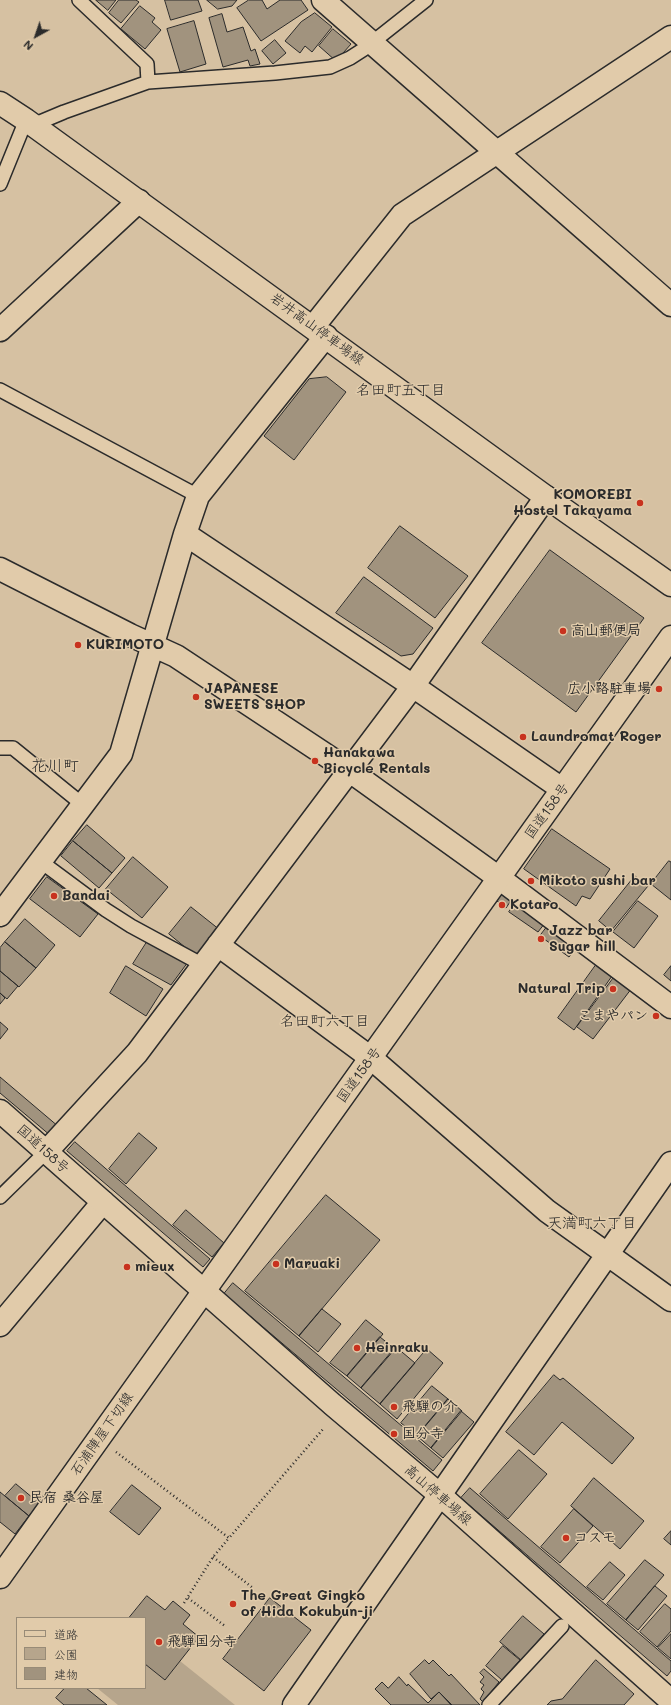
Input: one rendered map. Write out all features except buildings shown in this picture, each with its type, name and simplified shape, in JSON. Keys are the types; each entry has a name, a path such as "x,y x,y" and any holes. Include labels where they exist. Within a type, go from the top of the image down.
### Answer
{"main road":[{"path":"323,0 671,305"},
{"path":"0,915 121,754 185,534 198,496 320,331 402,215 420,201 497,153 671,37"},
{"name":"岩井高山停車場線","path":"0,103 29,122 320,331 546,497 671,585"},
{"path":"0,330 139,201"},
{"path":"46,1152 137,1052 413,686 546,497"},
{"path":"185,534 413,686 562,789"},
{"path":"0,569 176,656 350,771 499,878 671,1007"},
{"name":"国道158号","path":"0,1111 204,1291 671,637"},
{"path":"218,945 371,1058 547,1211 671,1300"},
{"path":"294,1705 671,1163"},
{"path":"0,1325 103,1202"},
{"name":"高山停車場線","path":"204,1291 339,1410 440,1495 669,1697"},
{"name":"石浦陣屋下切線","path":"0,1577 204,1291"}],"lane":[{"path":"79,0 147,64 148,82"},
{"path":"0,184 29,122 64,112 148,82 275,73 330,66 350,58 364,49 426,0"},
{"path":"0,391 198,496"},
{"path":"0,748 13,748 82,804"},
{"path":"40,861 106,910 143,933 203,965"},
{"path":"0,1197 46,1152"},
{"path":"489,1705 562,1626"}],"path":[{"path":"184,1603 213,1558 229,1538 339,1410"},
{"path":"98,1438 229,1538"},
{"path":"213,1558 253,1588"},
{"path":"188,1598 225,1626"}],"green space":[{"path":"180,1661 235,1705 118,1705 98,1689 146,1689 146,1665 165,1680"}],"place":[{"name":"KOMOREBI Hostel Takayama","path":"640,503"},
{"name":"高山郵便局","path":"563,631"},
{"name":"KURIMOTO","path":"78,645"},
{"name":"広小路駐車場","path":"659,689"},
{"name":"JAPANESE SWEETS SHOP","path":"196,697"},
{"name":"Laundromat Roger","path":"523,737"},
{"name":"Hanakawa Bicycle Rentals","path":"315,761"},
{"name":"Mikoto sushi bar","path":"531,881"},
{"name":"Bandai","path":"54,896"},
{"name":"Kotaro","path":"502,905"},
{"name":"Jazz bar Sugar hill","path":"541,939"},
{"name":"Natural Trip","path":"613,989"},
{"name":"こまやパン","path":"656,1016"},
{"name":"Maruaki","path":"276,1264"},
{"name":"mieux","path":"127,1267"},
{"name":"Heinraku","path":"357,1348"},
{"name":"飛騨の介","path":"394,1407"},
{"name":"国分寺","path":"394,1434"},
{"name":"民宿 桑谷屋","path":"21,1498"},
{"name":"コスモ","path":"566,1538"},
{"name":"The Great Gingko of Hida Kokubun-ji","path":"233,1604"},
{"name":"飛騨国分寺","path":"159,1642"}],"district":[{"name":"名田町五丁目","path":"401,390"},
{"name":"花川町","path":"55,766"},
{"name":"名田町六丁目","path":"325,1021"},
{"name":"天満町六丁目","path":"592,1223"}]}
